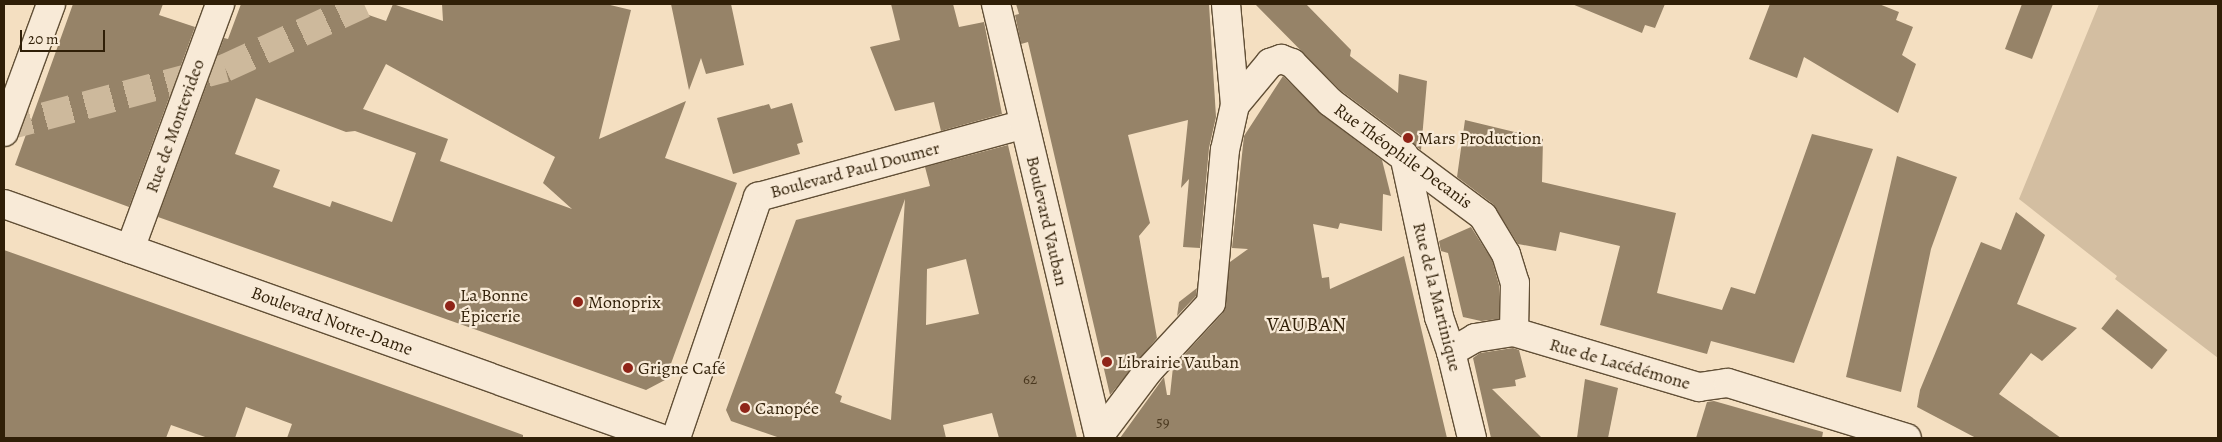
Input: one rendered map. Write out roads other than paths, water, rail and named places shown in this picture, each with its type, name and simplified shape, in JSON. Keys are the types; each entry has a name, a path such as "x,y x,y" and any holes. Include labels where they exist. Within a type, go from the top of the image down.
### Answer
{"street":[{"path":"4,132 50,4"},
{"name":"Rue de Montevideo","path":"130,249 220,4"},
{"name":"Boulevard Vauban","path":"996,4 1099,437"},
{"name":"Rue Théophile Decanis","path":"1099,437 1148,370 1212,303 1225,150 1235,105 1226,4"},
{"name":"Rue Théophile Decanis","path":"1235,105 1270,63 1281,59 1292,63 1330,102 1404,155 1483,216 1506,254 1515,283 1514,332"},
{"name":"Boulevard Paul Doumer","path":"676,438 758,197 1024,124"},
{"name":"Rue de la Martinique","path":"1404,155 1439,317 1451,352 1472,438"},
{"name":"Boulevard Notre-Dame","path":"4,204 660,438"},
{"name":"Rue de Lacédémone","path":"1451,352 1475,338 1514,332 1699,387 1728,384 1907,438"}],"tunnel":[{"path":"4,127 225,68 364,4"}],"place":[{"name":"Mars Production","path":"1408,138"},
{"name":"Monoprix","path":"578,302"},
{"name":"La Bonne Épicerie","path":"450,306"},
{"name":"Librairie Vauban","path":"1107,362"},
{"name":"Grigne Café","path":"628,368"},
{"name":"Canopée","path":"745,408"}],"district":[{"name":"VAUBAN","path":"1307,324"}]}
